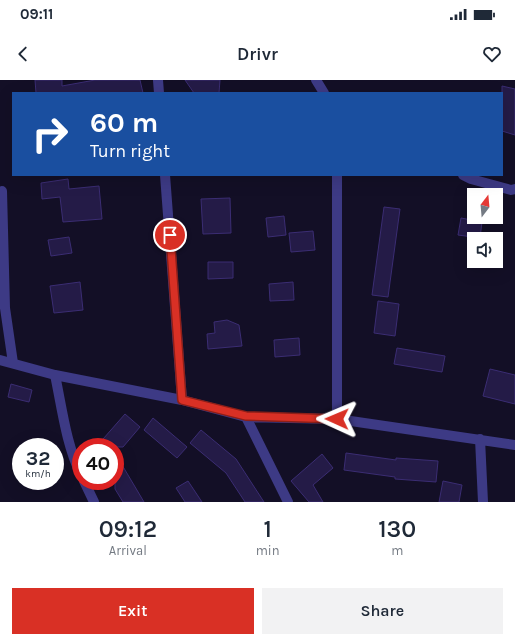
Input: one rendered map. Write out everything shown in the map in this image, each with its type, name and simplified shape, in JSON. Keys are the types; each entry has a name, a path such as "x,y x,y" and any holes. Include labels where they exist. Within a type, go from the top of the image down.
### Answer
{"street":[{"path":"158,80 159,92"},
{"path":"316,80 323,92"},
{"path":"165,176 182,400"},
{"path":"337,176 337,419"},
{"path":"465,176 511,190 515,189"},
{"path":"2,191 6,308 13,363"},
{"path":"0,360 55,374 182,400 246,416 337,419 515,445"},
{"path":"55,374 64,421 72,451"},
{"path":"246,416 288,502"},
{"path":"480,439 483,502"},
{"path":"88,490 94,502"}],"building":[{"path":"35,80 62,80 62,86 95,80 140,80 143,92 36,92"},
{"path":"185,80 220,80 219,92 193,92"},
{"path":"502,86 515,89 515,135 503,131"},
{"path":"68,179 69,189 99,186 102,219 63,222 60,197 42,199 41,183"},
{"path":"230,198 231,233 203,234 201,199"},
{"path":"384,207 400,209 388,297 372,295"},
{"path":"284,216 286,235 268,237 266,218"},
{"path":"461,218 467,219 467,224 482,224 481,232 467,232 467,236 458,235"},
{"path":"313,231 315,250 291,252 289,233"},
{"path":"69,237 72,253 51,256 48,240"},
{"path":"208,262 233,262 233,278 208,279"},
{"path":"80,282 83,310 54,313 50,286"},
{"path":"293,282 294,300 270,301 269,284"},
{"path":"378,301 399,304 395,336 374,333"},
{"path":"227,320 239,325 242,346 208,349 207,334 215,333 214,322"},
{"path":"299,338 300,355 275,357 274,340"},
{"path":"397,348 445,356 442,372 394,364"},
{"path":"490,369 515,375 515,404 483,396"},
{"path":"11,384 32,390 29,402 8,397"},
{"path":"125,414 140,427 124,446 124,438 104,438"},
{"path":"153,418 187,447 177,458 144,430"},
{"path":"201,430 236,459 264,502 245,502 226,473 190,443"},
{"path":"346,453 396,460 396,458 438,461 436,482 395,479 395,477 344,470"},
{"path":"322,454 333,468 313,485 323,502 309,502 291,481"},
{"path":"124,468 144,502 123,502 116,490 124,490"},
{"path":"188,481 202,502 185,502 176,488"},
{"path":"443,481 462,485 459,502 439,502"}],"route":[{"path":"170,235 182,400 246,416 337,419"}]}
